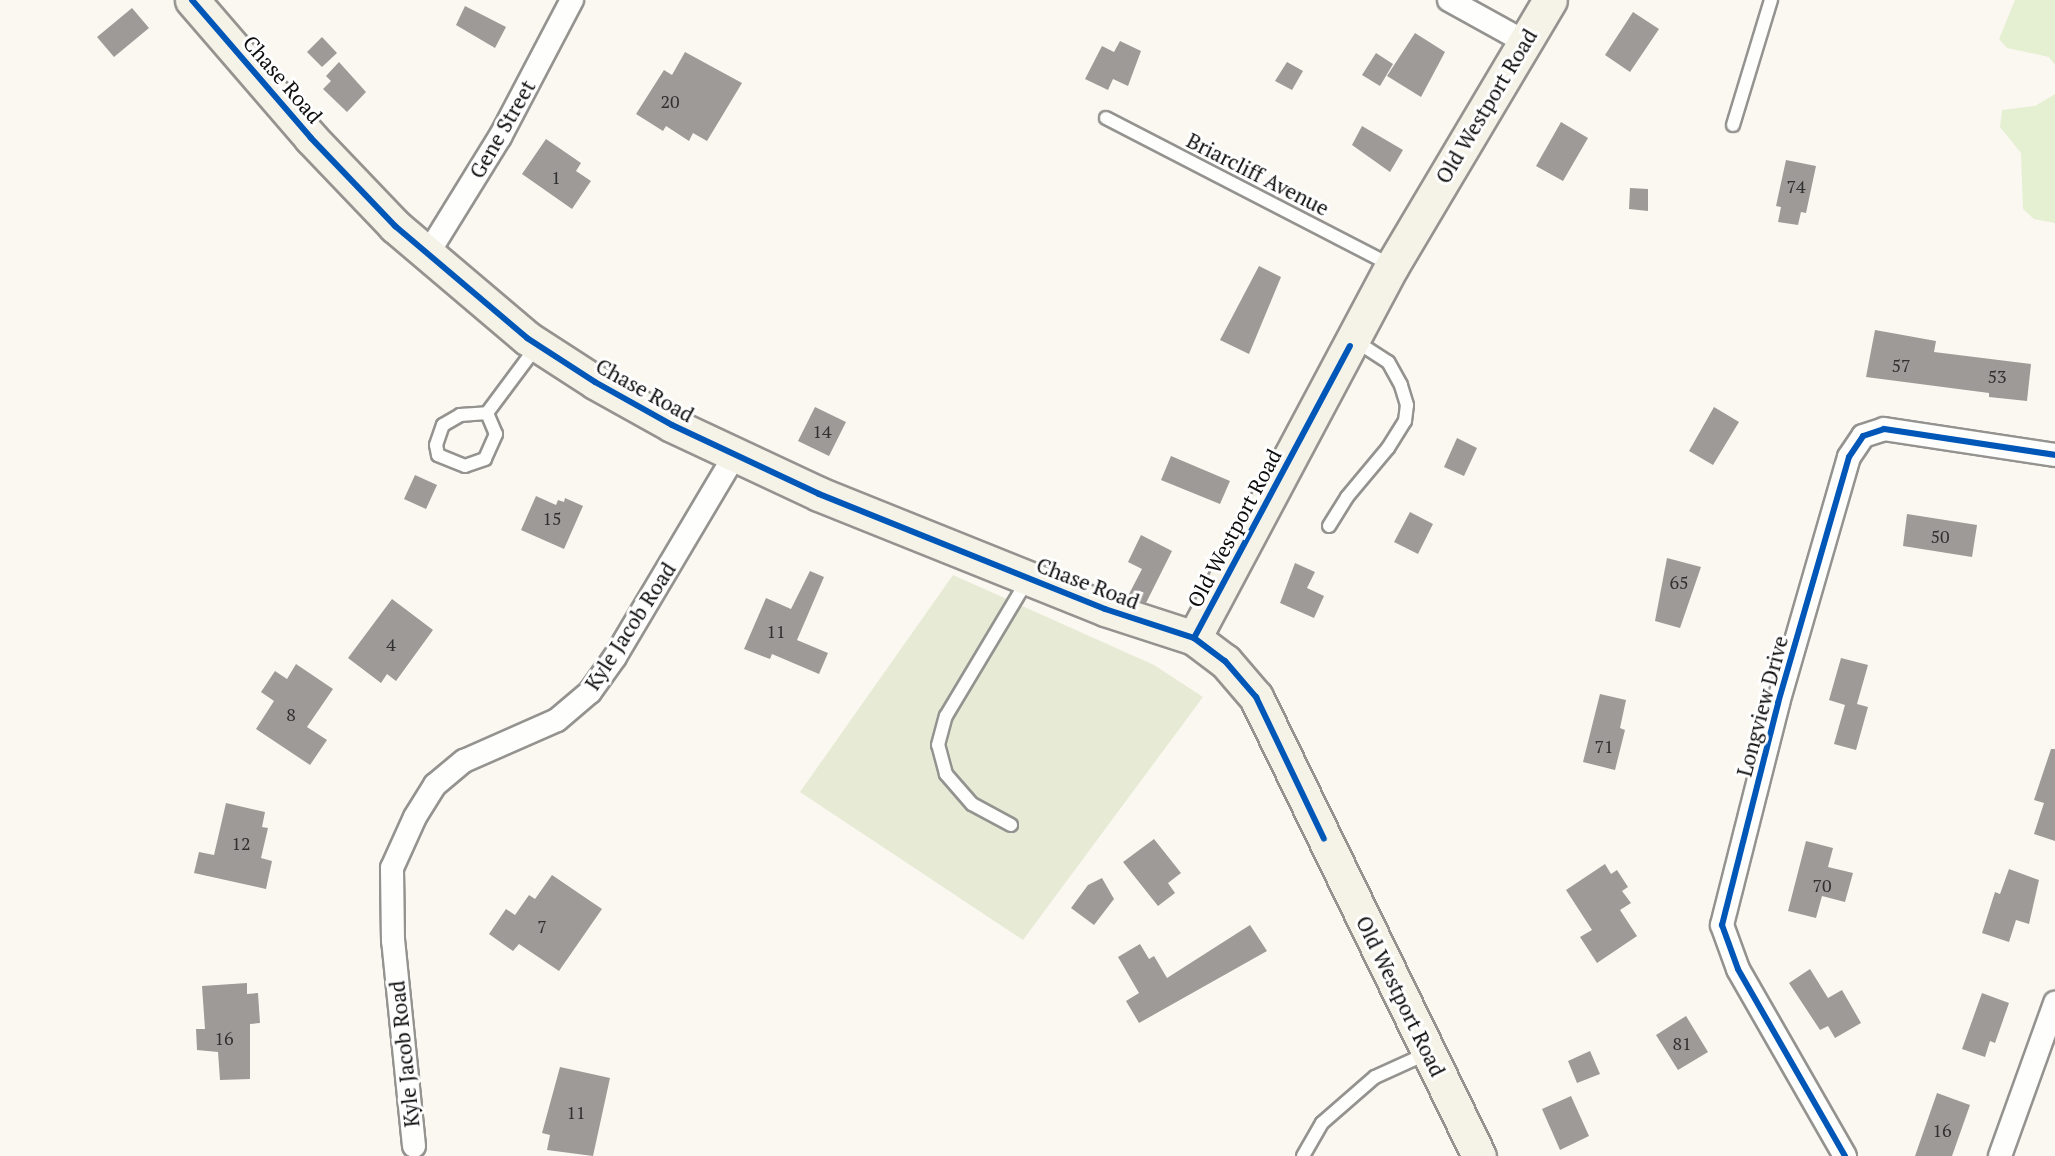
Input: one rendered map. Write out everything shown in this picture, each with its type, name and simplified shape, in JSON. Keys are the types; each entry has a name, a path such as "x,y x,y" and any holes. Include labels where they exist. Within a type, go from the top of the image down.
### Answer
{"main road":[{"name":"Chase Road","path":"192,0 311,138 427,255 538,345 595,382 735,455 819,494 1029,578 1194,638"},
{"name":"Old Westport Road","path":"1479,1156 1256,697 1225,661 1194,638 1392,266 1550,0"}],"street":[{"name":"Gene Street","path":"427,255 500,137 572,0"},
{"path":"1449,0 1525,42"},
{"name":"Longview Drive","path":"1845,1156 1738,969 1722,925 1778,703 1849,457 1863,436 1884,429 2055,455"},
{"name":"Kyle Jacob Road","path":"414,1146 393,941 392,868 415,817 435,785 464,761 557,720 590,692 615,657 735,455"},
{"path":"2000,1156 2055,1003"}],"lane":[{"path":"1733,125 1771,0"},
{"name":"Briarcliff Avenue","path":"1106,118 1392,266"},
{"path":"1329,526 1347,497 1388,448 1406,413 1401,384 1388,362 1353,340"},
{"path":"487,413 538,345"},
{"path":"465,413 487,413 496,434 485,459 465,466 438,455 439,432 446,422 465,413"},
{"path":"1011,825 972,804 946,774 938,745 946,716 1029,578"},
{"path":"1303,1156 1322,1123 1375,1077 1429,1053"}],"green space":[{"path":"2015,0 2055,0 2055,65 2049,57 2007,48 1999,39"},
{"path":"2055,94 2055,223 2034,219 2023,209 2021,153 2000,127 2002,110 2035,106"},
{"path":"953,575 1154,665 1203,697 1023,940 800,792"}],"building":[{"path":"465,6 506,27 495,48 456,25"},
{"path":"132,8 149,28 114,57 97,37"},
{"path":"1633,12 1659,29 1630,72 1605,55"},
{"path":"1415,33 1445,52 1421,97 1387,76"},
{"path":"322,37 337,53 322,67 307,52"},
{"path":"1120,41 1141,51 1128,86 1113,79 1108,90 1085,79 1102,46 1114,52"},
{"path":"685,52 742,83 707,141 693,133 689,141 666,126 663,131 636,114 664,70 672,75"},
{"path":"1376,53 1393,64 1380,86 1362,75"},
{"path":"339,62 366,92 347,112 323,89 331,81 326,76"},
{"path":"1287,62 1303,71 1292,90 1275,81"},
{"path":"1561,122 1588,138 1563,181 1536,166"},
{"path":"1362,126 1403,150 1390,172 1352,145"},
{"path":"546,139 581,163 576,171 591,181 572,209 522,174"},
{"path":"1786,160 1816,166 1806,213 1801,212 1798,225 1778,222 1781,207 1776,206"},
{"path":"1630,188 1648,189 1648,211 1629,209"},
{"path":"1259,266 1281,277 1249,354 1220,340"},
{"path":"1875,330 1936,341 1934,352 2031,364 2027,401 1989,397 1989,393 1866,377"},
{"path":"815,407 846,422 829,456 798,441"},
{"path":"1714,407 1739,422 1713,465 1689,451"},
{"path":"1457,438 1477,448 1464,476 1444,467"},
{"path":"1171,456 1230,481 1220,504 1161,480"},
{"path":"415,475 437,485 426,509 404,499"},
{"path":"536,496 556,505 558,500 564,502 565,498 583,506 564,549 521,530"},
{"path":"1410,512 1433,524 1418,554 1394,542"},
{"path":"1907,514 1977,525 1972,557 1903,546"},
{"path":"1141,535 1172,551 1146,603 1128,596 1142,569 1128,562"},
{"path":"1667,558 1701,567 1680,628 1655,621"},
{"path":"1295,563 1315,572 1307,588 1324,596 1314,618 1280,603"},
{"path":"810,571 824,577 797,640 828,653 819,674 772,654 770,659 744,649 766,598 791,609"},
{"path":"392,599 433,630 396,681 387,674 381,683 348,658"},
{"path":"1841,658 1868,665 1857,704 1868,707 1856,750 1834,744 1845,705 1829,700"},
{"path":"296,664 333,689 307,727 327,740 310,765 256,729 274,701 261,692 275,671 287,679"},
{"path":"1600,694 1626,700 1620,728 1625,730 1615,770 1583,762"},
{"path":"2051,749 2055,749 2055,841 2034,834 2044,803 2034,800"},
{"path":"226,803 265,812 262,827 268,828 261,858 272,861 266,889 194,873 199,852 214,855"},
{"path":"1154,839 1181,873 1168,883 1175,893 1158,906 1123,862"},
{"path":"1806,841 1833,848 1828,867 1853,873 1845,902 1822,896 1816,918 1788,911"},
{"path":"1605,864 1611,874 1617,870 1628,887 1622,891 1631,903 1620,910 1637,936 1597,963 1580,937 1592,930 1566,890"},
{"path":"2009,869 2039,880 2029,924 2016,920 2009,942 1982,933 1995,892 2000,894"},
{"path":"552,875 602,909 559,971 519,944 513,951 489,934 506,909 515,915 529,895 535,899"},
{"path":"1102,878 1114,899 1094,925 1071,908 1088,885"},
{"path":"1250,925 1267,951 1139,1023 1126,1001 1139,993 1118,957 1140,944 1149,959 1154,956 1167,978"},
{"path":"1810,969 1828,998 1842,990 1861,1023 1835,1038 1828,1026 1820,1030 1789,983"},
{"path":"247,983 247,994 258,993 260,1023 250,1024 250,1079 220,1080 218,1052 197,1050 196,1029 205,1029 202,986"},
{"path":"1982,993 2009,1003 1995,1043 1990,1041 1985,1057 1962,1049"},
{"path":"1686,1016 1708,1052 1678,1070 1656,1035"},
{"path":"1590,1051 1600,1074 1577,1083 1568,1061"},
{"path":"560,1067 610,1078 593,1156 547,1150 550,1135 542,1133"},
{"path":"1937,1093 1970,1105 1952,1156 1915,1156"},
{"path":"1571,1096 1589,1136 1560,1150 1542,1109"}],"cycle path":[{"path":"192,0 311,138 395,226 527,338 595,382 672,425 819,494 1105,609 1194,638 1225,661 1256,697 1324,839"},
{"path":"1194,638 1350,346"},
{"path":"1845,1156 1738,969 1722,925 1778,703 1849,457 1863,436 1884,429 2055,455"}]}
